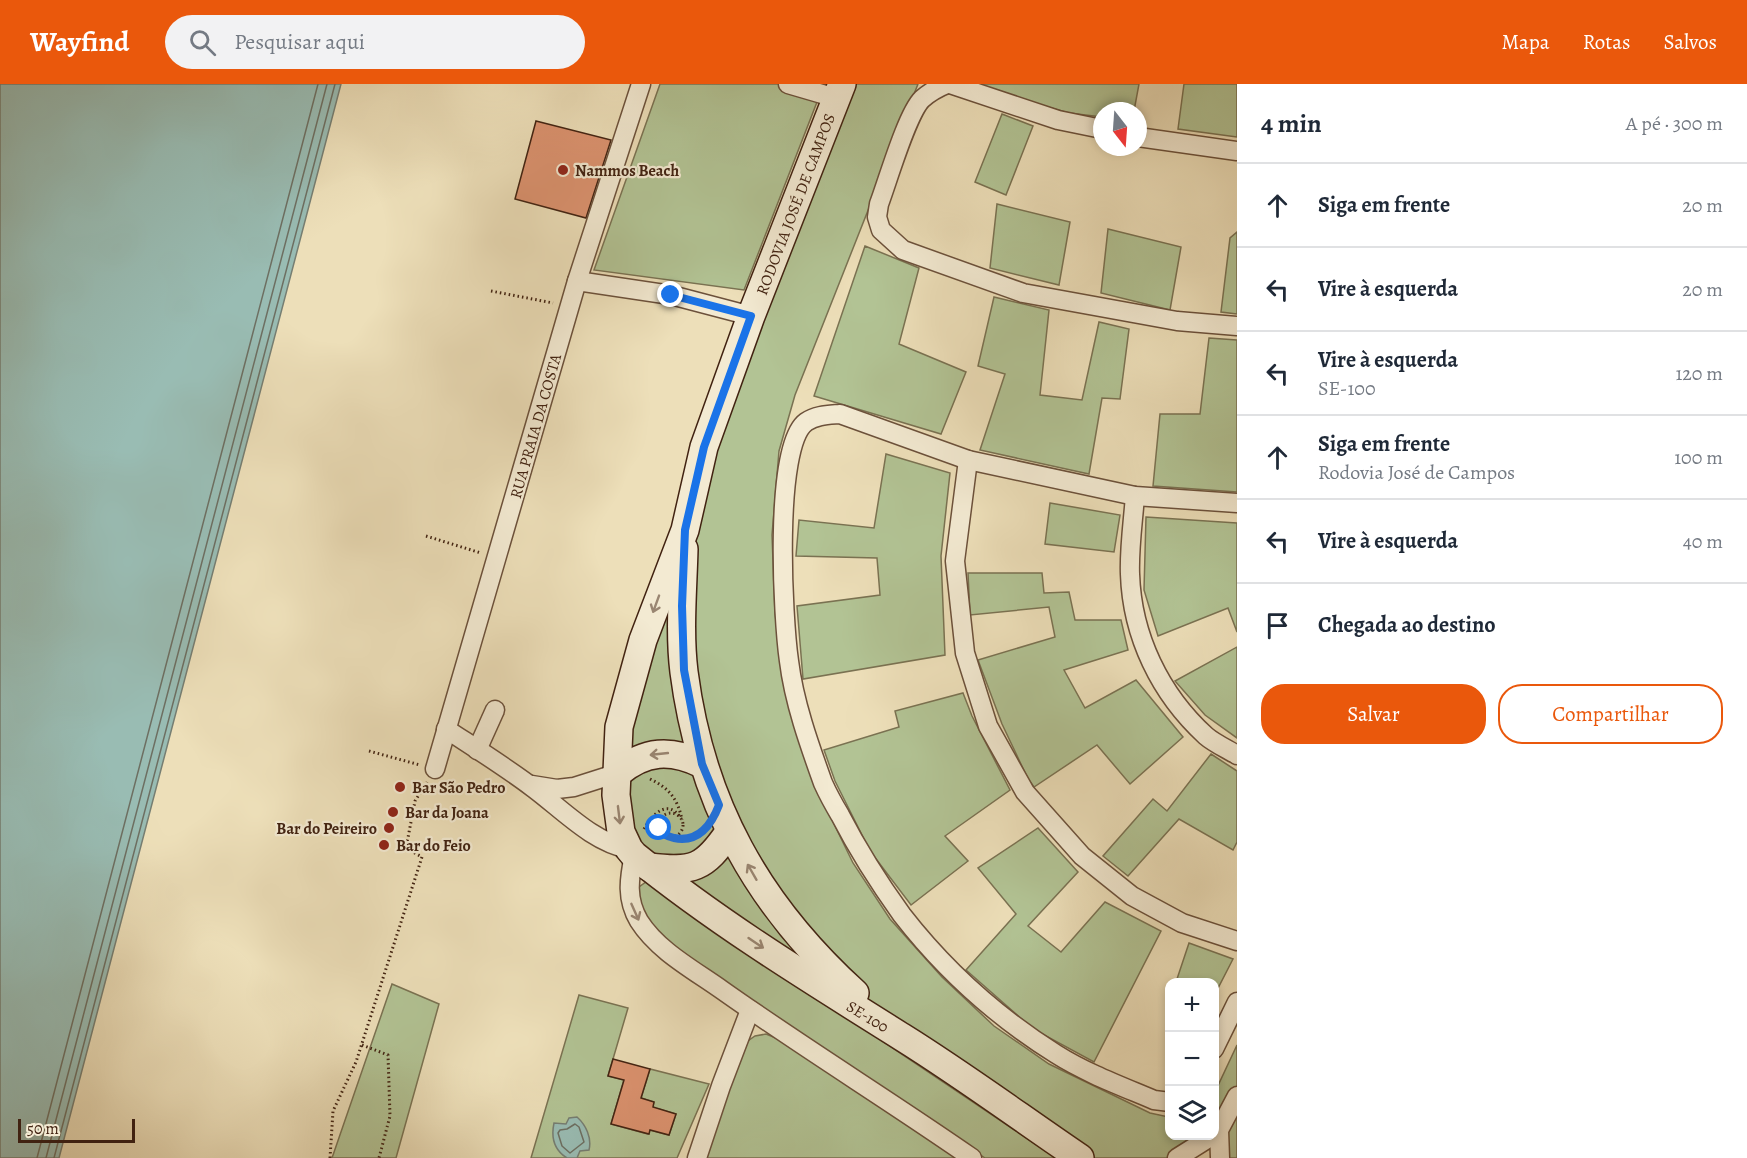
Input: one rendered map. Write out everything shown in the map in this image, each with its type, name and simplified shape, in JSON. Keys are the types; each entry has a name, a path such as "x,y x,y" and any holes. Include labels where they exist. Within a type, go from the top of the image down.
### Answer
{"main road":[{"name":"RODOVIA JOSÉ DE CAMPOS","path":"685,530 704,447 751,316 839,91"},
{"name":"SE-100","path":"685,530 682,606 684,670 702,764 729,832 762,889 793,931 830,970 904,1038"},
{"name":"SE-100","path":"685,530 643,640 620,727 616,795 621,832 638,857 724,922 843,1002 904,1038"},
{"path":"618,773 629,763 649,755 670,753 688,757 702,764"},
{"path":"638,857 679,871 697,866 711,856 729,832"},
{"path":"904,1038 1080,1158"}],"street":[{"name":"RUA PRAIA DA COSTA","path":"435,769 570,306 641,84"},
{"path":"788,84 839,91"},
{"path":"1093,127 1058,120 948,84 933,90 920,100 910,119 879,204 877,217 881,230 890,241 903,250 1023,293 1177,321 1237,326"},
{"path":"1147,138 1237,151"},
{"path":"578,281 671,295 751,316"},
{"path":"1165,1101 1154,1100 1057,1054 1003,1017 959,979 903,915 857,849 824,785 801,716 789,663 783,596 783,520 791,446 805,423 820,415 840,414 968,460 1135,496 1237,503"},
{"path":"968,460 955,561 965,653 993,736 1025,792 1082,856 1132,896 1182,923 1237,941"},
{"path":"1135,496 1130,574 1134,615 1148,659 1170,698 1207,737 1237,754"},
{"path":"477,750 495,710"},
{"path":"446,729 530,785 601,840 638,857 629,877 629,892 632,908 652,938 750,1010 972,1158"},
{"path":"530,785 557,789 574,787 618,773"},
{"path":"1219,1041 1236,1005"},
{"path":"697,1158 750,1010"},
{"path":"1219,1126 1237,1096"},
{"path":"1177,1158 1204,1140"},
{"path":"1216,1140 1220,1158"}],"path":[{"path":"491,291 570,306"},
{"path":"426,536 497,558"},
{"path":"369,751 400,760"},
{"path":"330,1158 333,1111 362,1045 422,857 406,848 415,801 435,769"},
{"path":"649,778 669,790 675,797 681,818 681,831 672,837"},
{"path":"681,818 669,813 660,820 661,832 684,840 695,837 705,831 713,820 719,805"},
{"path":"638,857 646,826 654,815 661,809 668,808 675,810 681,818"},
{"path":"362,1045 388,1055 390,1116 380,1158"}],"green space":[{"path":"660,84 824,84 744,290 594,270"},
{"path":"842,84 918,84 795,395 779,451 772,535 775,614 787,695 817,789 853,863 890,919 942,977 994,1026 1049,1064 1150,1113 1165,1116 1165,1140 1206,1140 1177,1158 1080,1158 815,973 649,867 619,815 618,773 685,530"},
{"path":"966,84 1139,84 1136,102 1093,102 1093,116 1069,113"},
{"path":"1184,84 1237,84 1237,137 1178,129"},
{"path":"1002,114 1033,126 1006,195 975,182"},
{"path":"997,204 1070,222 1059,285 990,268"},
{"path":"1108,229 1181,247 1170,310 1101,293"},
{"path":"1237,232 1237,314 1221,312 1230,238"},
{"path":"865,246 919,268 899,344 966,372 941,434 814,396"},
{"path":"994,297 1049,310 1040,395 1082,400 1099,322 1129,329 1120,399 1102,398 1089,474 980,450 1005,374 978,366"},
{"path":"1209,338 1237,340 1237,492 1153,486 1160,414 1200,414"},
{"path":"886,454 950,473 941,556 945,655 803,679 797,606 880,595 877,558 796,556 799,520 874,528"},
{"path":"1050,503 1120,515 1114,552 1045,544"},
{"path":"1146,517 1237,523 1237,632 1228,608 1158,636 1144,590"},
{"path":"968,573 1042,573 1044,593 1069,592 1075,620 1121,620 1128,650 1064,670 1085,708 1136,680 1183,737 1130,784 1097,745 1034,787 1002,724 978,660 1055,637 1049,607 970,615"},
{"path":"1237,647 1237,738 1205,715 1175,681"},
{"path":"963,693 972,716 1010,790 945,836 968,861 911,905 870,851 835,781 824,750 899,727 895,711"},
{"path":"1211,754 1237,771 1237,842 1233,850 1179,819 1128,876 1103,856 1153,799 1167,811"},
{"path":"1038,828 1078,872 1028,926 1061,952 1105,902 1161,931 1094,1062 1033,1029 966,970 1016,914 978,868"},
{"path":"646,882 1056,1158 985,1158 672,946 648,920 640,904 639,887"},
{"path":"1189,943 1233,959 1219,986 1219,978 1177,978"},
{"path":"392,984 439,1004 396,1158 332,1158"},
{"path":"579,995 628,1008 608,1076 624,1080 611,1124 648,1134 650,1130 669,1135 676,1114 659,1109 652,1110 654,1102 641,1098 650,1069 709,1084 677,1158 531,1158"},
{"path":"766,1034 781,1040 964,1158 701,1158 745,1043 755,1036"},
{"path":"1237,1045 1237,1158 1220,1158 1216,1140 1219,1140 1219,1083"}],"water":[{"path":"0,84 341,84 59,1158 0,1158"},
{"path":"577,1117 588,1132 589,1150 580,1151 577,1158 567,1158 554,1143 554,1123 566,1124 569,1118"}],"building":[{"name":"Nammos Beach","path":"536,121 611,140 586,218 515,199"},
{"path":"613,1059 650,1069 641,1098 654,1102 653,1107 676,1114 669,1135 650,1130 649,1134 611,1124 624,1080 608,1076"}],"place":[{"name":"Nammos Beach","path":"563,170"},
{"name":"Bar São Pedro","path":"400,787"},
{"name":"Bar da Joana","path":"393,812"},
{"name":"Bar do Peireiro","path":"389,828"},
{"name":"Bar do Feio","path":"384,845"}],"route":[{"path":"659,828 668,837 684,840 695,837 705,831 713,820 719,805 702,764 684,670 682,606 685,530 704,447 751,316 671,295"}]}
